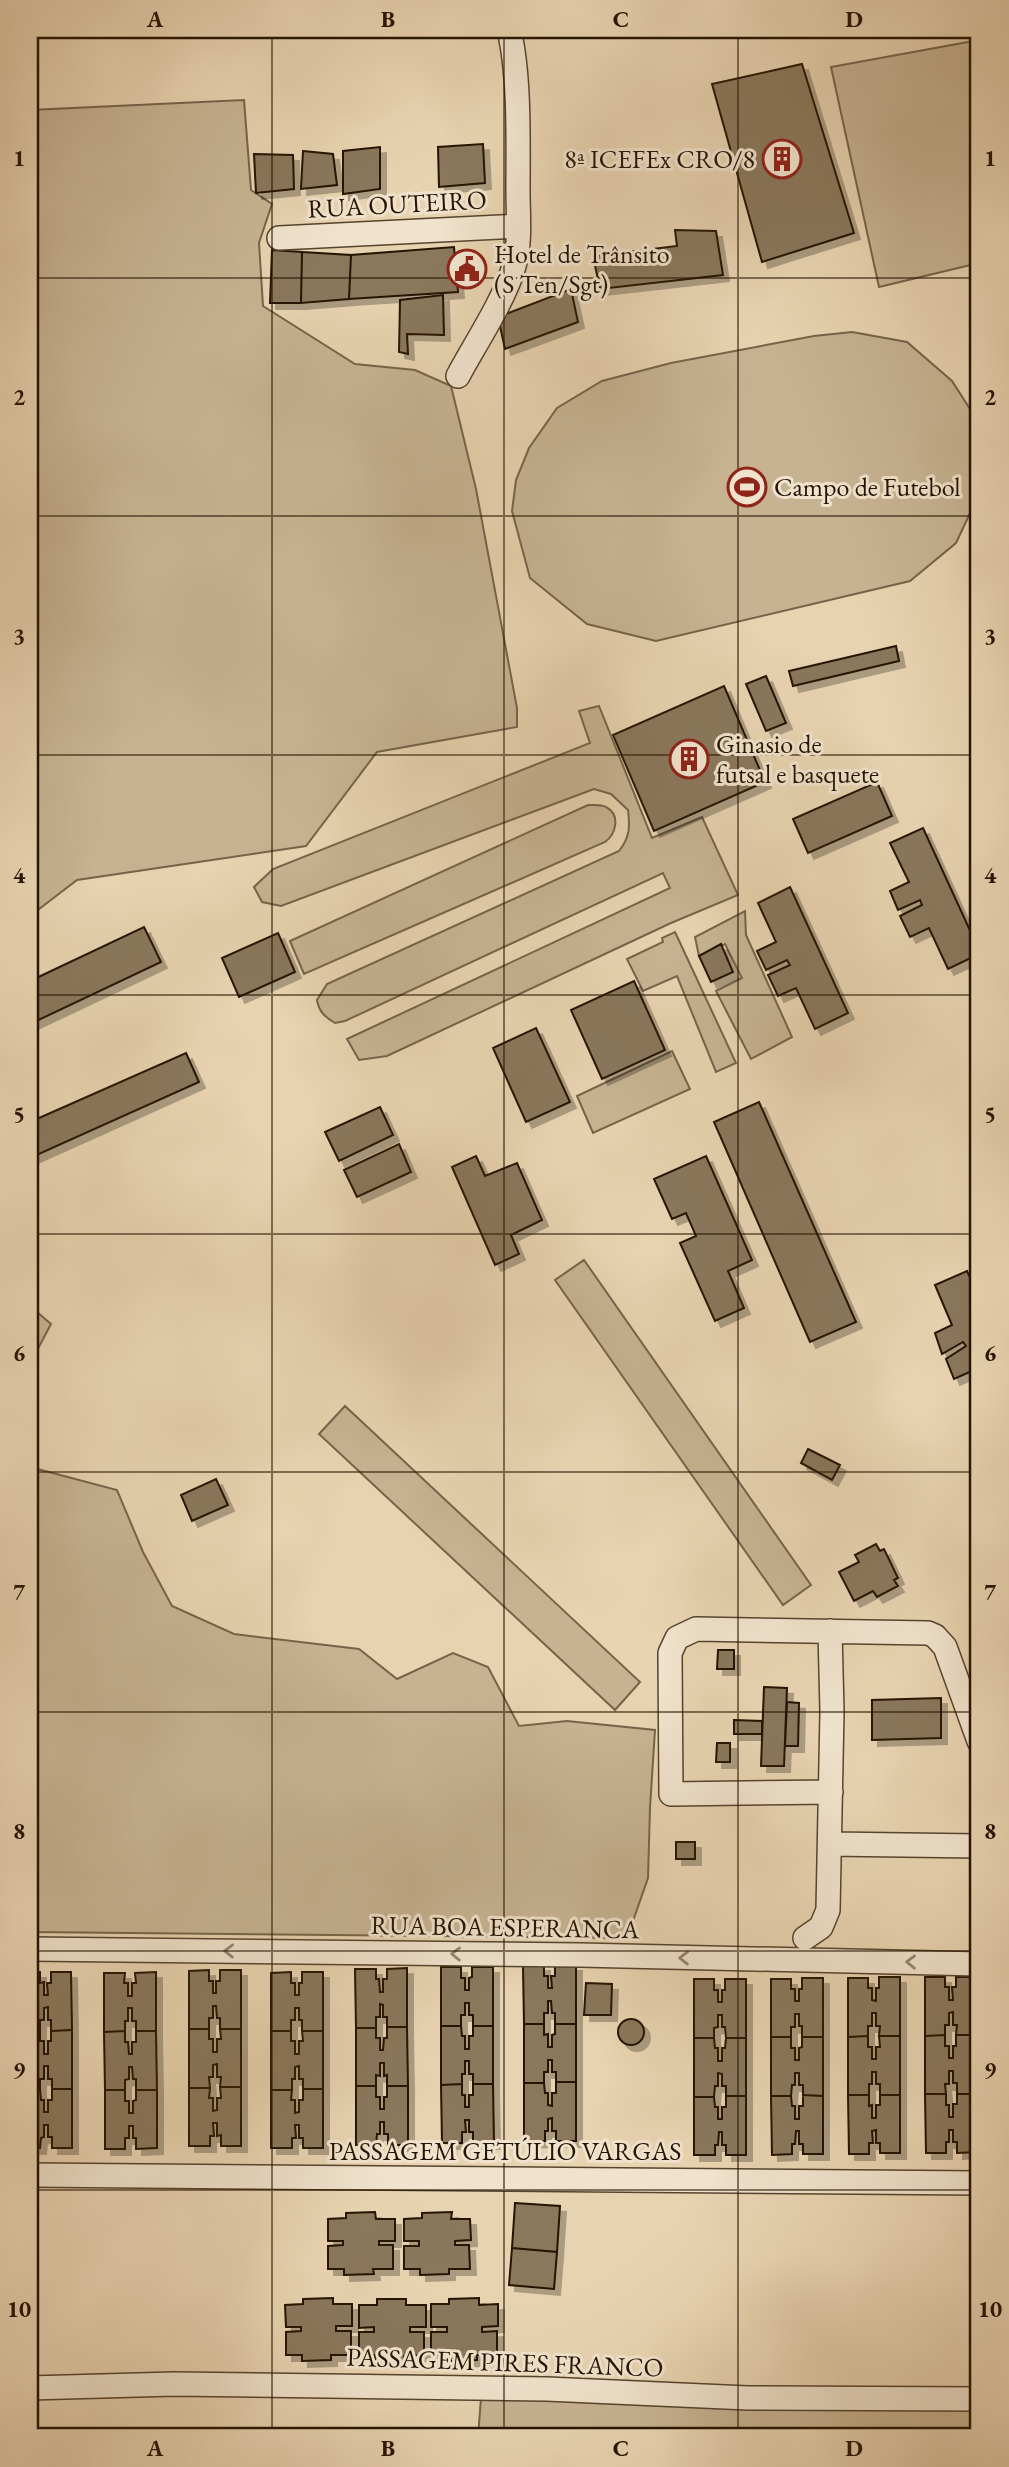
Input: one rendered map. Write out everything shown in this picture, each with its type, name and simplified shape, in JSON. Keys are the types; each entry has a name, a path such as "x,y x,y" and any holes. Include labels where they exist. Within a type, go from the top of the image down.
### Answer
{"street":[{"path":"458,376 514,266 518,226 518,146 513,46 509,30"},
{"name":"RUA OUTEIRO","path":"279,239 518,226"},
{"path":"831,1792 671,1794 670,1653 677,1638 696,1629 921,1632 935,1636 948,1653 979,1741"},
{"path":"805,1938 821,1927 828,1910 832,1712 830,1631"},
{"path":"830,1844 979,1846"},
{"name":"RUA BOA ESPERANCA","path":"30,1949 580,1955 979,1964"},
{"name":"PASSAGEM GETÚLIO VARGAS","path":"30,2175 979,2183"},
{"name":"PASSAGEM PIRES FRANCO","path":"30,2388 174,2384 547,2389 748,2398 979,2399"}],"shaded area":[{"path":"979,40 979,263 879,287 831,67"},
{"path":"244,100 251,190 272,204 259,243 263,306 355,364 415,370 451,386 476,489 517,708 517,727 377,752 306,846 77,880 30,916 30,110"},
{"name":"Campo de Futebol","path":"852,332 907,342 952,381 979,423 979,494 956,543 910,581 656,641 587,624 530,578 512,511 516,480 529,448 557,408 602,381 671,363 814,336"},
{"path":"599,706 652,838 702,817 738,895 671,923 387,1056 359,1060 347,1039 670,888 663,873 345,1021 335,1023 321,1011 317,1000 327,984 619,851 628,832 628,810 611,794 594,789 281,906 262,902 254,887 273,869 590,743 579,711"},
{"path":"588,805 604,806 614,815 614,830 605,842 304,974 290,941"},
{"path":"745,911 746,935 792,1037 751,1059 716,991 742,978 725,944 699,956 695,937"},
{"path":"675,932 736,1063 716,1072 677,976 643,991 627,959 663,942 662,938"},
{"path":"672,1051 690,1089 593,1133 577,1096"},
{"path":"584,1260 811,1585 783,1605 555,1280"},
{"path":"30,1306 51,1324 30,1360"},
{"path":"345,1406 640,1682 615,1710 319,1434"},
{"path":"30,1467 117,1490 143,1552 172,1606 234,1634 359,1649 397,1679 453,1653 488,1667 519,1726 567,1721 655,1730 648,1878 627,1938 30,1932"},
{"path":"481,2398 979,2410 979,2437 478,2437"}],"building":[{"name":"8ª ICEFEx CRO/8","path":"802,64 854,233 762,262 712,84"},
{"path":"483,144 485,183 439,187 438,147"},
{"path":"380,147 380,189 343,194 343,151"},
{"path":"303,151 333,154 337,185 301,189"},
{"path":"254,154 293,155 294,189 256,193"},
{"path":"675,230 716,231 723,275 600,289 593,256 677,246"},
{"path":"454,247 458,292 349,299 351,255"},
{"path":"272,250 302,252 301,303 270,303"},
{"path":"302,252 351,255 349,299 301,303"},
{"path":"571,289 578,322 505,349 498,317"},
{"path":"443,295 444,335 407,334 408,354 399,352 400,300"},
{"path":"896,646 899,661 793,686 789,671"},
{"path":"766,676 786,723 766,731 746,684"},
{"name":"Ginasio de futsal e basquete","path":"724,686 765,782 654,831 613,735"},
{"path":"877,782 892,816 808,853 793,819"},
{"path":"923,828 979,950 979,954 948,969 929,928 910,937 900,916 922,905 920,900 898,910 890,891 909,882 890,843"},
{"path":"790,887 848,1013 815,1029 796,988 778,996 768,975 790,965 787,960 766,970 757,951 776,942 758,903"},
{"path":"144,927 161,962 30,1024 30,981"},
{"path":"278,933 295,972 239,997 222,958"},
{"path":"721,944 733,972 711,982 699,956"},
{"path":"634,981 665,1050 602,1079 571,1010"},
{"path":"536,1028 570,1102 526,1122 493,1048"},
{"path":"186,1053 199,1082 30,1158 30,1122"},
{"path":"759,1102 856,1322 810,1342 714,1122"},
{"path":"380,1107 393,1135 339,1161 325,1132"},
{"path":"399,1144 411,1172 357,1197 344,1170"},
{"path":"476,1156 485,1176 517,1163 542,1220 511,1235 519,1254 495,1265 452,1167"},
{"path":"706,1156 752,1260 728,1271 744,1308 715,1321 680,1243 696,1236 686,1213 672,1219 654,1179"},
{"path":"967,1271 979,1297 979,1383 974,1370 954,1379 946,1359 966,1346 963,1342 942,1354 935,1333 952,1325 935,1285"},
{"path":"808,1449 840,1465 832,1480 801,1463"},
{"path":"216,1479 228,1505 192,1521 181,1495"},
{"path":"876,1544 880,1551 884,1549 898,1578 894,1580 898,1586 877,1597 873,1591 854,1601 839,1572 859,1562 855,1555"},
{"path":"718,1650 734,1650 734,1669 717,1669"},
{"path":"764,1687 787,1688 784,1766 761,1766"},
{"path":"941,1698 941,1738 872,1740 872,1700"},
{"path":"787,1702 799,1703 798,1746 785,1746"},
{"path":"734,1720 762,1721 762,1734 734,1734"},
{"path":"717,1743 730,1743 730,1762 716,1762"},
{"path":"676,1842 695,1842 695,1859 676,1859"},
{"path":"544,1965 548,1988 552,1988 551,1976 555,1976 555,1965 576,1965 576,2024 555,2024 555,2013 552,2013 551,2001 548,2001 544,2024 524,2024 523,1966"},
{"path":"441,1967 461,1967 465,1990 469,1990 472,1967 493,1967 493,2026 473,2026 469,2003 465,2003 461,2026 441,2026"},
{"path":"407,1968 407,2027 387,2027 387,2017 383,2017 383,2005 380,2004 380,2017 376,2017 376,2028 356,2028 355,1969 376,1969 376,1979 379,1979 380,1992 383,1992 383,1979 387,1979 387,1969"},
{"path":"209,1970 209,1981 213,1981 213,1993 216,1993 220,1970 241,1970 241,2029 220,2029 220,2018 217,2018 216,2006 213,2006 209,2029 189,2029 189,1971"},
{"path":"30,1972 40,1972 40,1983 44,1982 44,1995 48,1995 47,1983 51,1983 51,1972 71,1972 72,2030 51,2031 48,2007 44,2008 44,2020 40,2020 40,2030 30,2031"},
{"path":"156,1972 156,2031 136,2031 136,2021 132,2021 132,2008 128,2008 125,2031 104,2032 104,1973 125,1973 124,1983 128,1983 128,1996 132,1996 132,1983 136,1983 135,1973"},
{"path":"291,1972 295,1995 299,1995 302,1972 323,1972 323,2031 302,2031 299,2008 295,2008 291,2031 271,2031 271,1973"},
{"path":"879,1977 900,1977 900,2036 879,2036 880,2026 876,2026 876,2013 872,2013 872,2026 868,2026 868,2036 848,2037 848,1978 868,1978 868,1988 872,1988 872,2000 876,2001"},
{"path":"925,1977 945,1977 945,1987 949,1987 949,2000 953,2000 952,1987 956,1987 956,1977 977,1977 977,2035 956,2035 957,2025 953,2025 953,2012 949,2013 949,2025 945,2025 945,2035 925,2036"},
{"path":"802,1978 823,1978 823,2037 802,2037 799,2014 795,2014 795,2027 791,2027 791,2037 771,2037 771,1979 791,1979 791,1989 795,1989 795,2001 799,2001"},
{"path":"694,1979 714,1979 718,2002 722,2002 725,1979 746,1979 746,2038 726,2038 722,2015 718,2015 714,2038 694,2038"},
{"path":"586,1983 612,1984 611,2015 584,2015"},
{"path":"631,2019 640,2023 644,2032 640,2041 631,2045 622,2041 618,2032 622,2023"},
{"path":"524,2024 544,2024 544,2035 548,2034 548,2047 552,2047 555,2024 576,2024 576,2082 556,2082 556,2072 552,2072 552,2060 548,2060 544,2083 524,2083"},
{"path":"441,2026 461,2026 462,2036 465,2036 465,2049 469,2049 469,2036 473,2036 473,2026 493,2026 493,2084 473,2084 473,2074 469,2074 469,2061 465,2061 462,2084 441,2085"},
{"path":"387,2027 407,2027 408,2086 387,2086 384,2063 380,2063 380,2076 376,2075 376,2086 356,2086 356,2028 376,2028 376,2038 380,2038 380,2050 383,2050"},
{"path":"189,2029 209,2029 209,2039 213,2039 213,2052 217,2052 217,2039 221,2039 220,2029 241,2029 241,2087 220,2087 221,2077 217,2077 217,2064 213,2065 213,2077 209,2077 210,2088 189,2088"},
{"path":"40,2030 40,2041 44,2041 44,2054 48,2054 51,2031 72,2030 72,2089 52,2089 52,2079 48,2079 48,2066 44,2066 44,2079 40,2079 40,2089 30,2089 30,2031"},
{"path":"125,2031 125,2042 128,2042 129,2054 132,2054 136,2031 156,2031 157,2090 136,2090 136,2079 133,2079 132,2067 129,2067 125,2090 105,2090 104,2032"},
{"path":"271,2031 291,2031 291,2041 295,2041 295,2054 299,2054 299,2041 303,2041 302,2031 323,2031 323,2089 303,2089 303,2079 299,2079 299,2066 295,2067 292,2090 271,2090"},
{"path":"945,2035 949,2058 953,2058 956,2035 977,2035 977,2094 957,2094 953,2071 949,2071 949,2084 945,2084 946,2094 925,2094 925,2036"},
{"path":"868,2036 872,2059 876,2059 876,2047 880,2047 879,2036 900,2036 900,2095 880,2095 876,2072 872,2072 869,2095 848,2095 848,2037"},
{"path":"771,2037 791,2037 795,2060 799,2060 802,2037 823,2037 823,2096 803,2095 803,2085 799,2085 799,2073 795,2073 791,2096 771,2096"},
{"path":"694,2038 714,2038 715,2048 718,2048 718,2061 722,2061 722,2048 725,2048 726,2038 746,2038 746,2096 726,2096 726,2086 722,2086 722,2074 718,2073 718,2086 715,2086 714,2097 694,2097"},
{"path":"556,2082 576,2082 576,2141 556,2141 556,2131 552,2131 552,2118 548,2119 545,2141 524,2142 524,2083 544,2083 545,2093 548,2093 548,2105 552,2106 552,2093 556,2093"},
{"path":"462,2084 465,2107 469,2107 473,2084 493,2084 494,2143 473,2143 469,2120 465,2120 466,2132 462,2132 462,2143 442,2143 441,2085"},
{"path":"356,2086 376,2086 380,2109 384,2109 387,2086 408,2086 408,2145 388,2145 384,2122 380,2122 376,2145 356,2145"},
{"path":"220,2087 241,2087 241,2146 221,2146 221,2135 217,2136 217,2123 213,2123 214,2136 210,2136 210,2146 189,2146 189,2088 210,2088 209,2098 213,2098 213,2111 217,2110 217,2098 221,2098"},
{"path":"30,2089 40,2089 44,2112 48,2112 52,2089 72,2089 72,2148 52,2148 48,2125 44,2125 40,2148 30,2148"},
{"path":"303,2089 323,2089 323,2148 303,2148 303,2138 299,2138 299,2125 295,2125 296,2138 292,2138 292,2148 271,2148 271,2090 292,2090 291,2100 295,2100 295,2113 299,2112 299,2100 303,2100"},
{"path":"105,2090 125,2090 129,2113 133,2113 136,2090 157,2090 157,2148 136,2149 133,2126 129,2126 125,2149 105,2149"},
{"path":"925,2094 946,2094 949,2117 953,2117 953,2104 957,2104 957,2094 977,2094 977,2152 957,2153 953,2130 949,2130 946,2153 926,2153"},
{"path":"803,2095 823,2096 823,2154 803,2154 803,2144 799,2144 799,2131 796,2131 792,2154 772,2155 771,2096 791,2096 792,2106 795,2106 795,2119 799,2119 799,2106 803,2106"},
{"path":"848,2095 869,2095 872,2118 876,2118 876,2105 880,2105 880,2095 900,2095 900,2153 880,2153 880,2143 876,2143 876,2130 872,2131 873,2143 869,2143 869,2154 849,2154"},
{"path":"726,2096 746,2096 746,2155 726,2155 726,2145 722,2145 722,2132 719,2132 715,2155 694,2155 694,2097 714,2097 715,2107 718,2107 718,2119 722,2119"},
{"path":"515,2203 560,2206 557,2252 512,2248"},
{"path":"375,2212 376,2219 395,2219 395,2241 379,2241 379,2245 393,2245 393,2269 373,2269 374,2274 344,2275 344,2269 328,2269 328,2246 343,2245 343,2241 328,2241 328,2219 346,2218 346,2213"},
{"path":"452,2212 451,2219 470,2219 471,2240 455,2241 455,2245 469,2245 470,2269 449,2269 449,2274 420,2275 420,2269 404,2269 404,2246 419,2246 419,2241 404,2241 404,2219 422,2218 422,2213"},
{"path":"512,2248 557,2252 554,2289 509,2285"},
{"path":"333,2298 333,2304 352,2304 352,2326 336,2326 336,2331 351,2331 351,2355 331,2355 331,2360 302,2361 302,2355 286,2355 286,2332 301,2331 301,2327 286,2327 285,2305 303,2304 303,2299"},
{"path":"479,2298 479,2305 498,2304 498,2326 482,2327 482,2332 497,2331 497,2355 477,2355 477,2360 448,2361 448,2355 431,2355 431,2332 447,2332 447,2327 431,2327 431,2304 449,2304 449,2299"},
{"path":"377,2299 406,2299 406,2305 426,2305 426,2327 410,2327 410,2332 424,2332 424,2355 404,2356 404,2361 375,2362 375,2355 359,2355 359,2332 374,2332 374,2327 359,2328 359,2305 377,2305"}],"place":[{"name":"8ª ICEFEx CRO/8","path":"782,159"},
{"name":"Hotel de Trânsito (S Ten/Sgt)","path":"467,269"},
{"name":"Campo de Futebol","path":"747,487"},
{"name":"Ginasio de futsal e basquete","path":"689,759"}]}
